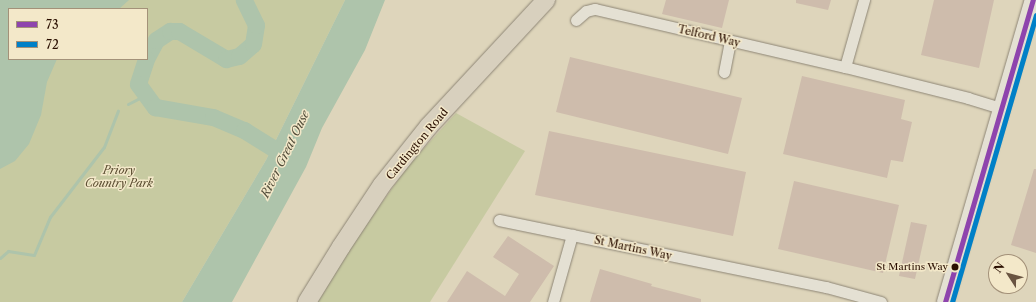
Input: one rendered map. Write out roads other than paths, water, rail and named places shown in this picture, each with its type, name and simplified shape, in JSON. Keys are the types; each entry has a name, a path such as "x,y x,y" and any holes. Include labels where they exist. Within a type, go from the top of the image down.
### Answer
{"main road":[{"name":"Cardington Road","path":"307,302 382,185 424,132 546,0"}],"street":[{"path":"845,67 864,0"},
{"path":"945,302 1000,108 1033,0"},
{"name":"Telford Way","path":"576,20 586,10 595,9 845,67 968,98 1000,108"},
{"path":"724,72 730,41"},
{"name":"St Martins Way","path":"499,220 826,287 881,302"},
{"path":"553,302 572,235"}],"water":[{"path":"0,0 129,0 120,8 8,8 8,60 57,60 47,82 41,115 29,144 15,161 0,169"},
{"name":"River Great Ouse","path":"345,0 385,0 365,50 322,128 306,167 232,302 182,302 266,160"}],"waterway":[{"path":"148,55 156,40 170,31 179,31 226,59 239,56 253,44 256,25 244,0"},
{"name":"River Great Ouse","path":"146,60 138,84 155,107 213,117 244,130 284,155"},
{"path":"128,104 146,95"},
{"path":"0,258 8,251 34,255 50,217 104,147 118,111"}],"place":[{"name":"St Martins Way","path":"955,267"}],"park label":[{"name":"Priory Country Park","path":"119,177"}]}
